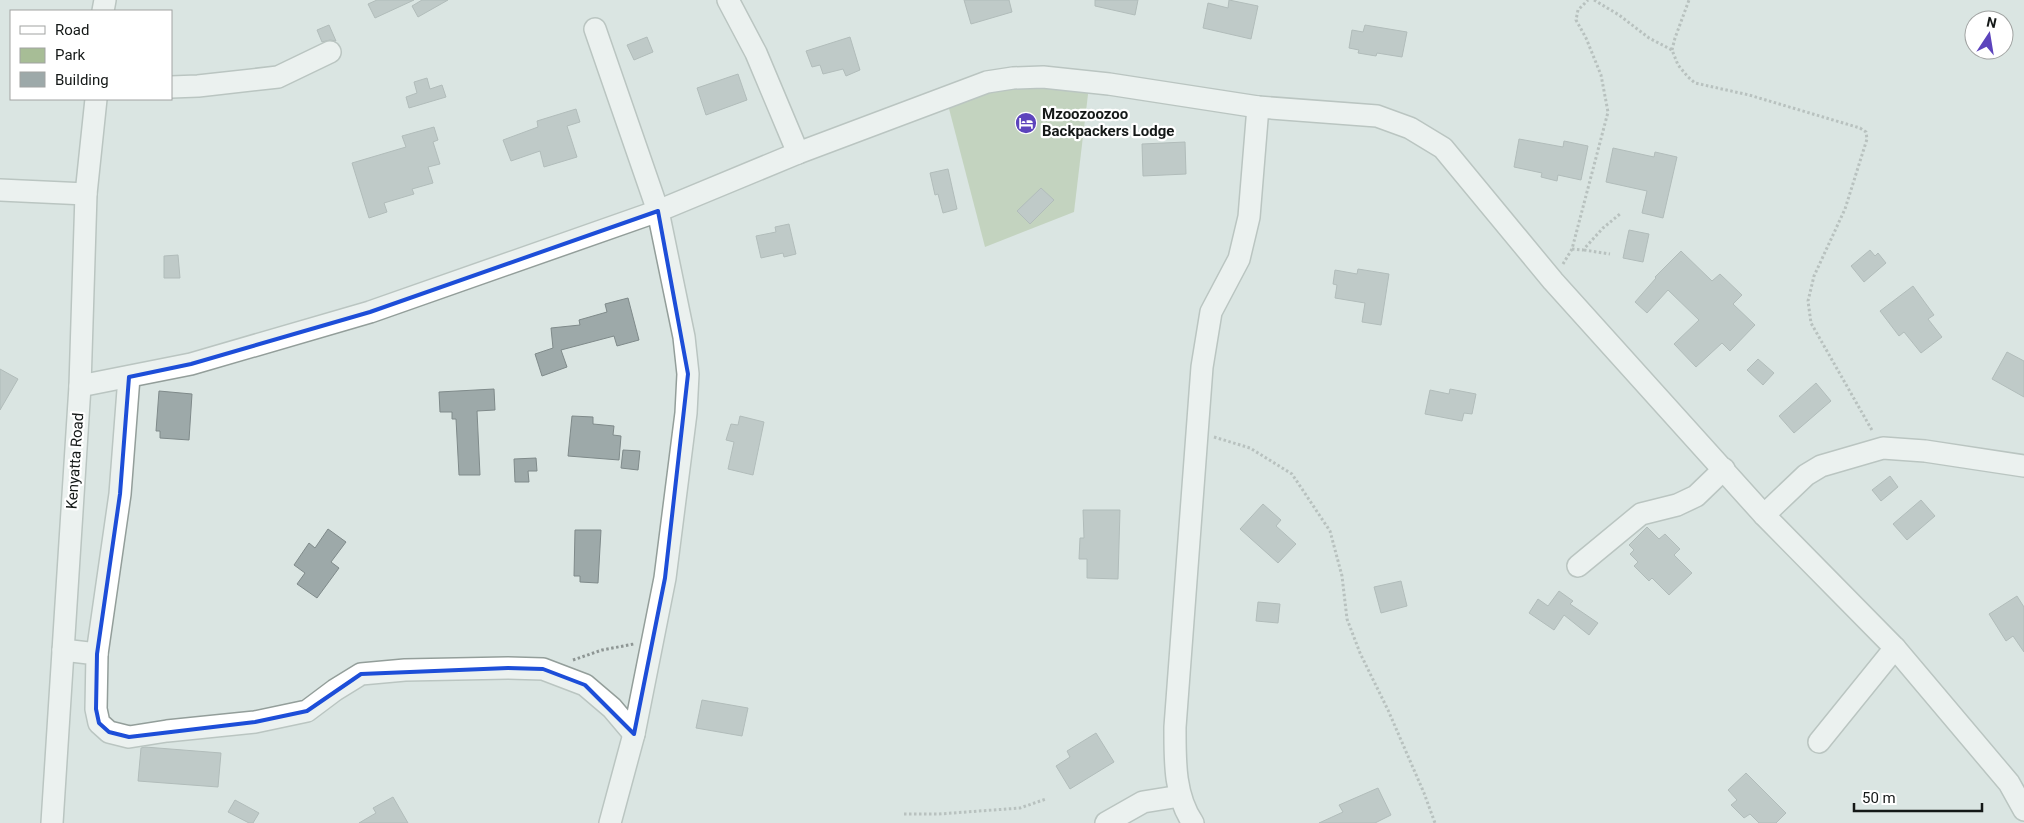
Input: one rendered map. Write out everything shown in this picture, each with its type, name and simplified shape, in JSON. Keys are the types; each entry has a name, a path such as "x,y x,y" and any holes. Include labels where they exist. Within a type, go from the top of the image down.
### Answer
{"street":[{"path":"728,0 756,53 798,153"},
{"path":"595,29 658,212 684,337 688,374 686,413 665,578 634,734 610,823"},
{"path":"172,86 198,86 278,77 330,52"},
{"path":"80,386 191,364 370,312 658,212 798,153 987,82 1013,78 1043,77 1109,84 1258,107 1377,116 1410,128 1443,148 1553,281 1764,515 1895,648 2009,783 2024,810"},
{"name":"Kenyatta Road","path":"52,823 80,386 86,194 96,100"},
{"path":"1193,823 1185,811 1180,796 1175,761 1175,727 1202,367 1211,312 1239,259 1249,217 1258,107"},
{"path":"0,190 86,194"},
{"path":"128,377 120,494 98,654 96,709 99,723 109,732 129,737 255,722 307,711 361,674 405,670 543,669 585,685 612,708 634,734"},
{"path":"1764,515 1806,475 1821,466 1883,448 1925,451 2024,466"},
{"path":"1578,566 1641,514 1677,505 1696,496 1724,469"},
{"path":"1819,742 1895,648"},
{"path":"63,650 98,654"},
{"path":"1106,823 1142,802 1180,796"}],"path":[{"path":"1553,281 1572,249 1608,112 1601,74 1586,38 1576,20 1578,10 1588,0"},
{"path":"1594,0 1619,15 1650,38 1672,50"},
{"path":"1689,0 1672,50 1678,65 1688,78 1695,82 1860,128 1866,132 1867,139 1845,209 1814,276 1808,302 1811,323 1883,448"},
{"path":"1583,250 1603,228 1620,214"},
{"path":"1572,249 1610,254"},
{"path":"1197,431 1250,448 1292,474 1330,531 1342,576 1347,619 1360,654 1413,768 1435,823"},
{"path":"543,669 602,650 635,644 642,638"},
{"path":"904,814 939,814 1020,808 1046,799"}],"highlighted area":[{"path":"658,211 688,374 665,578 634,734 585,685 543,669 508,668 361,674 307,711 255,722 129,737 109,732 99,723 96,709 97,654 120,494 129,377 191,364 370,312"}],"green space":[{"path":"1089,86 1074,212 985,247 947,101 981,87"}],"building":[{"path":"377,0 414,0 375,18 368,4"},
{"path":"422,0 448,0 418,17 412,6"},
{"path":"964,0 1009,0 1012,12 971,24"},
{"path":"1095,0 1138,0 1135,15 1095,6"},
{"path":"1229,0 1258,6 1251,39 1203,28 1208,3 1228,8"},
{"path":"329,25 336,41 322,42 317,30"},
{"path":"1365,25 1407,32 1402,57 1377,53 1376,56 1358,53 1359,50 1349,48 1352,30 1363,32"},
{"path":"647,37 653,52 634,60 627,45"},
{"path":"850,37 860,70 846,76 843,69 823,74 820,65 812,67 806,51"},
{"path":"738,74 747,100 706,115 697,88"},
{"path":"427,78 430,89 442,85 446,97 409,108 406,97 417,93 414,82"},
{"path":"576,109 580,122 567,126 577,157 544,167 540,151 511,161 503,140 538,127 537,121"},
{"path":"434,127 438,140 433,142 440,164 428,167 433,183 412,189 414,194 384,203 387,212 369,218 352,163 406,147 402,136"},
{"path":"1519,139 1563,147 1564,141 1588,146 1581,180 1558,175 1557,181 1541,177 1542,173 1514,167"},
{"path":"1185,142 1186,174 1143,176 1142,144"},
{"path":"1613,148 1654,157 1655,152 1677,157 1663,218 1642,213 1647,191 1606,182"},
{"path":"948,169 957,209 943,213 938,194 935,195 930,173"},
{"path":"1041,188 1054,200 1030,224 1017,211"},
{"path":"789,224 796,254 784,257 783,253 761,258 756,236 776,232 775,227"},
{"path":"1629,230 1649,234 1643,262 1623,258"},
{"path":"1870,250 1875,256 1878,253 1886,263 1864,282 1851,266"},
{"path":"1681,251 1712,281 1720,274 1742,295 1733,304 1755,325 1730,351 1722,343 1696,367 1674,344 1699,320 1668,290 1647,313 1635,302 1655,277"},
{"path":"178,255 180,278 164,278 164,256"},
{"path":"1358,269 1389,274 1381,325 1362,322 1365,303 1335,298 1337,285 1333,284 1335,270 1357,274"},
{"path":"1913,286 1934,315 1928,319 1942,337 1921,353 1904,332 1899,336 1880,311"},
{"path":"628,298 639,340 617,346 614,336 561,350 567,367 542,376 535,354 553,348 551,328 580,325 579,320 607,312 605,304"},
{"path":"2007,352 2024,361 2024,397 1992,379"},
{"path":"1758,359 1774,373 1763,385 1747,370"},
{"path":"0,369 18,379 0,410"},
{"path":"1816,383 1831,401 1794,433 1779,416"},
{"path":"494,389 495,410 477,411 480,475 459,475 456,419 452,419 452,412 440,412 439,392"},
{"path":"1450,389 1476,394 1472,414 1464,413 1462,421 1425,414 1430,390 1449,394"},
{"path":"159,391 192,394 189,440 160,438 160,431 156,431"},
{"path":"572,416 593,417 593,424 614,426 613,435 621,436 619,460 568,456"},
{"path":"740,416 764,422 753,475 728,469 734,442 726,440 731,424 738,425"},
{"path":"623,450 640,451 638,470 621,468"},
{"path":"536,458 537,471 528,471 529,482 515,482 514,459"},
{"path":"1890,476 1898,487 1881,501 1872,490"},
{"path":"1921,500 1935,516 1907,540 1893,524"},
{"path":"1263,504 1281,520 1276,526 1296,544 1278,563 1240,529"},
{"path":"1083,510 1120,510 1118,579 1087,578 1087,559 1079,559 1080,538 1084,538"},
{"path":"1647,527 1659,539 1665,534 1680,549 1674,555 1692,573 1669,595 1652,578 1649,581 1634,566 1638,562 1630,554 1634,550 1629,545"},
{"path":"328,529 346,542 331,562 339,568 317,598 297,584 305,573 294,565 309,543 315,548"},
{"path":"575,530 601,530 598,583 580,582 580,576 574,576"},
{"path":"1401,581 1407,606 1381,613 1374,587"},
{"path":"1559,591 1573,601 1570,604 1598,623 1589,635 1564,615 1554,630 1529,613 1538,599 1548,606"},
{"path":"2017,596 2024,607 2024,652 2013,636 2006,641 1989,614"},
{"path":"1258,602 1280,604 1278,623 1256,621"},
{"path":"702,700 748,708 742,736 696,728"},
{"path":"1096,733 1114,762 1070,789 1056,766 1070,757 1067,751"},
{"path":"141,748 221,753 218,787 138,781"},
{"path":"1746,773 1786,813 1776,823 1759,823 1750,814 1744,818 1731,805 1737,800 1728,790"},
{"path":"1378,788 1391,815 1375,823 1319,823 1343,812 1339,805"},
{"path":"393,797 408,823 359,823 376,813 373,808"},
{"path":"235,800 259,813 253,823 249,823 228,812"}],"place":[{"name":"Mzoozoozoo Backpackers Lodge","path":"1026,123"}]}
